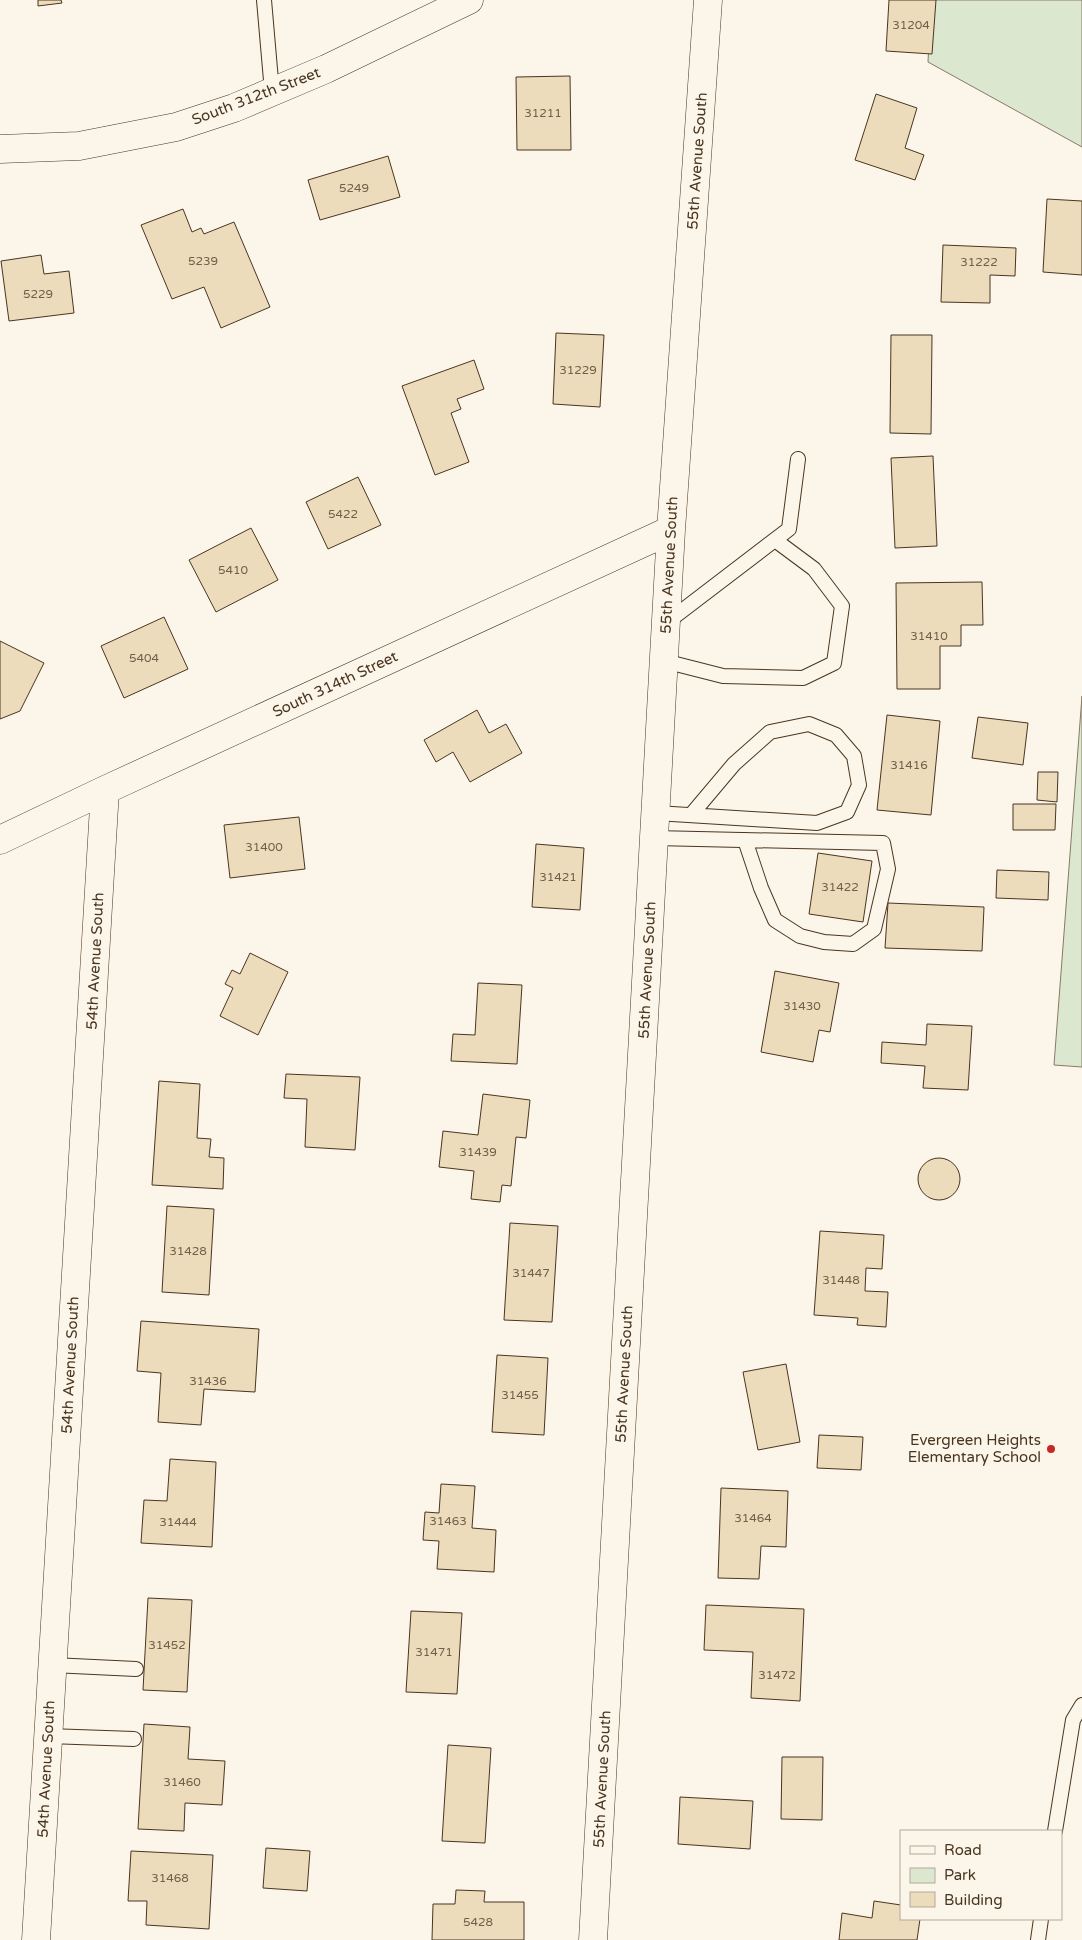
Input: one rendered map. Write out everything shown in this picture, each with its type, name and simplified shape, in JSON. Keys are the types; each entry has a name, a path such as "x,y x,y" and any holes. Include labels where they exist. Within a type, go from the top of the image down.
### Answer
{"street":[{"name":"South 312th Street","path":"0,149 79,146 176,127 234,108 326,69 469,0"},
{"name":"55th Avenue South","path":"593,1940 671,530 708,0"},
{"name":"South 314th Street","path":"0,840 671,530"},
{"name":"54th Avenue South","path":"36,1940 105,790"}],"lane":[{"path":"264,0 272,92"},
{"path":"666,624 789,529 798,459"},
{"path":"664,660 723,676 802,678 834,663 842,606 814,569 775,540"},
{"path":"655,825 691,815 817,823 847,812 859,785 854,756 836,735 809,724 770,732 734,764 691,815"},
{"path":"655,825 745,840 883,843 888,869 874,929 853,944 824,942 800,936 775,920 761,888 745,840"},
{"path":"52,1665 136,1669"},
{"path":"1055,1830 1082,1705"},
{"path":"48,1736 134,1739"},
{"path":"1038,1940 1041,1920"}],"green space":[{"path":"931,0 1082,0 1082,147 928,62"},
{"path":"1082,696 1082,1067 1054,1065"}],"building":[{"path":"38,0 61,0 62,3 38,6"},
{"path":"889,0 936,0 932,54 886,51"},
{"path":"570,76 571,150 517,150 516,77"},
{"path":"876,94 917,108 905,148 924,155 915,180 855,160"},
{"path":"388,156 400,197 320,220 308,180"},
{"path":"1047,199 1082,201 1082,275 1043,272"},
{"path":"183,209 192,232 201,228 204,234 234,222 270,307 221,328 204,287 172,299 141,225"},
{"path":"943,245 1016,248 1015,276 990,275 990,303 941,302"},
{"path":"41,255 44,274 69,271 74,313 9,321 1,261"},
{"path":"556,333 604,335 600,407 553,404"},
{"path":"891,335 932,335 931,434 890,433"},
{"path":"474,360 484,389 457,399 461,409 451,413 469,462 435,475 402,386"},
{"path":"933,456 937,546 895,548 891,458"},
{"path":"358,477 381,525 328,549 306,502"},
{"path":"251,528 278,580 216,612 189,560"},
{"path":"982,582 983,625 961,625 961,646 940,646 940,689 897,689 896,583"},
{"path":"164,617 188,669 124,698 101,646"},
{"path":"0,641 44,663 20,711 0,719"},
{"path":"477,710 489,733 506,724 522,753 470,782 453,752 436,762 424,740"},
{"path":"887,715 940,721 931,815 877,810"},
{"path":"978,717 1028,723 1023,765 972,758"},
{"path":"1038,772 1058,772 1057,802 1037,800"},
{"path":"1013,804 1056,804 1055,830 1013,830"},
{"path":"299,817 305,869 230,878 224,825"},
{"path":"536,844 584,848 580,910 532,907"},
{"path":"818,853 872,861 863,922 809,914"},
{"path":"997,870 1049,872 1048,900 996,898"},
{"path":"888,903 984,907 982,951 885,948"},
{"path":"250,953 288,972 258,1035 220,1016 233,988 225,984 232,970 240,974"},
{"path":"775,971 839,983 830,1032 819,1030 813,1062 761,1052"},
{"path":"478,983 522,985 517,1064 451,1061 453,1034 475,1035"},
{"path":"927,1024 972,1026 968,1090 923,1088 925,1066 881,1063 882,1042 926,1045"},
{"path":"286,1074 360,1077 355,1150 305,1147 307,1099 284,1098"},
{"path":"159,1081 200,1084 197,1138 211,1139 209,1157 224,1158 223,1189 152,1185"},
{"path":"483,1094 530,1100 526,1138 516,1137 511,1186 502,1185 500,1202 471,1199 474,1171 439,1167 443,1131 478,1135"},
{"path":"939,1158 954,1164 960,1179 954,1194 939,1200 924,1194 918,1179 924,1164"},
{"path":"167,1206 214,1209 209,1295 162,1292"},
{"path":"510,1223 558,1226 552,1322 504,1320"},
{"path":"820,1231 884,1235 882,1269 866,1268 865,1291 888,1292 886,1327 857,1325 858,1318 814,1315"},
{"path":"141,1321 259,1329 255,1392 204,1389 201,1425 158,1422 161,1373 137,1371"},
{"path":"497,1355 548,1358 544,1435 492,1432"},
{"path":"786,1364 800,1442 758,1450 743,1372"},
{"path":"819,1435 863,1437 861,1470 817,1468"},
{"path":"170,1459 216,1462 212,1547 141,1543 144,1500 167,1501"},
{"path":"441,1484 475,1486 472,1528 496,1530 494,1572 437,1569 439,1541 423,1540 425,1512 439,1513"},
{"path":"721,1488 788,1491 786,1547 761,1546 759,1579 718,1578"},
{"path":"148,1598 192,1600 187,1692 143,1690"},
{"path":"706,1605 804,1609 800,1701 751,1698 753,1652 704,1650"},
{"path":"411,1611 462,1613 457,1694 406,1692"},
{"path":"144,1724 190,1727 188,1759 225,1761 222,1805 185,1803 184,1831 138,1829"},
{"path":"448,1745 491,1748 485,1843 442,1841"},
{"path":"782,1757 823,1757 822,1820 781,1819"},
{"path":"680,1797 753,1801 750,1849 678,1844"},
{"path":"266,1848 310,1851 307,1891 263,1888"},
{"path":"131,1851 213,1855 209,1929 146,1925 147,1901 128,1901"},
{"path":"456,1890 485,1891 484,1902 524,1902 524,1940 432,1940 433,1904 455,1904"},
{"path":"874,1901 900,1905 900,1920 920,1920 917,1940 839,1940 842,1913 872,1918"}],"place":[{"name":"Evergreen Heights Elementary School","path":"1051,1449"}]}
